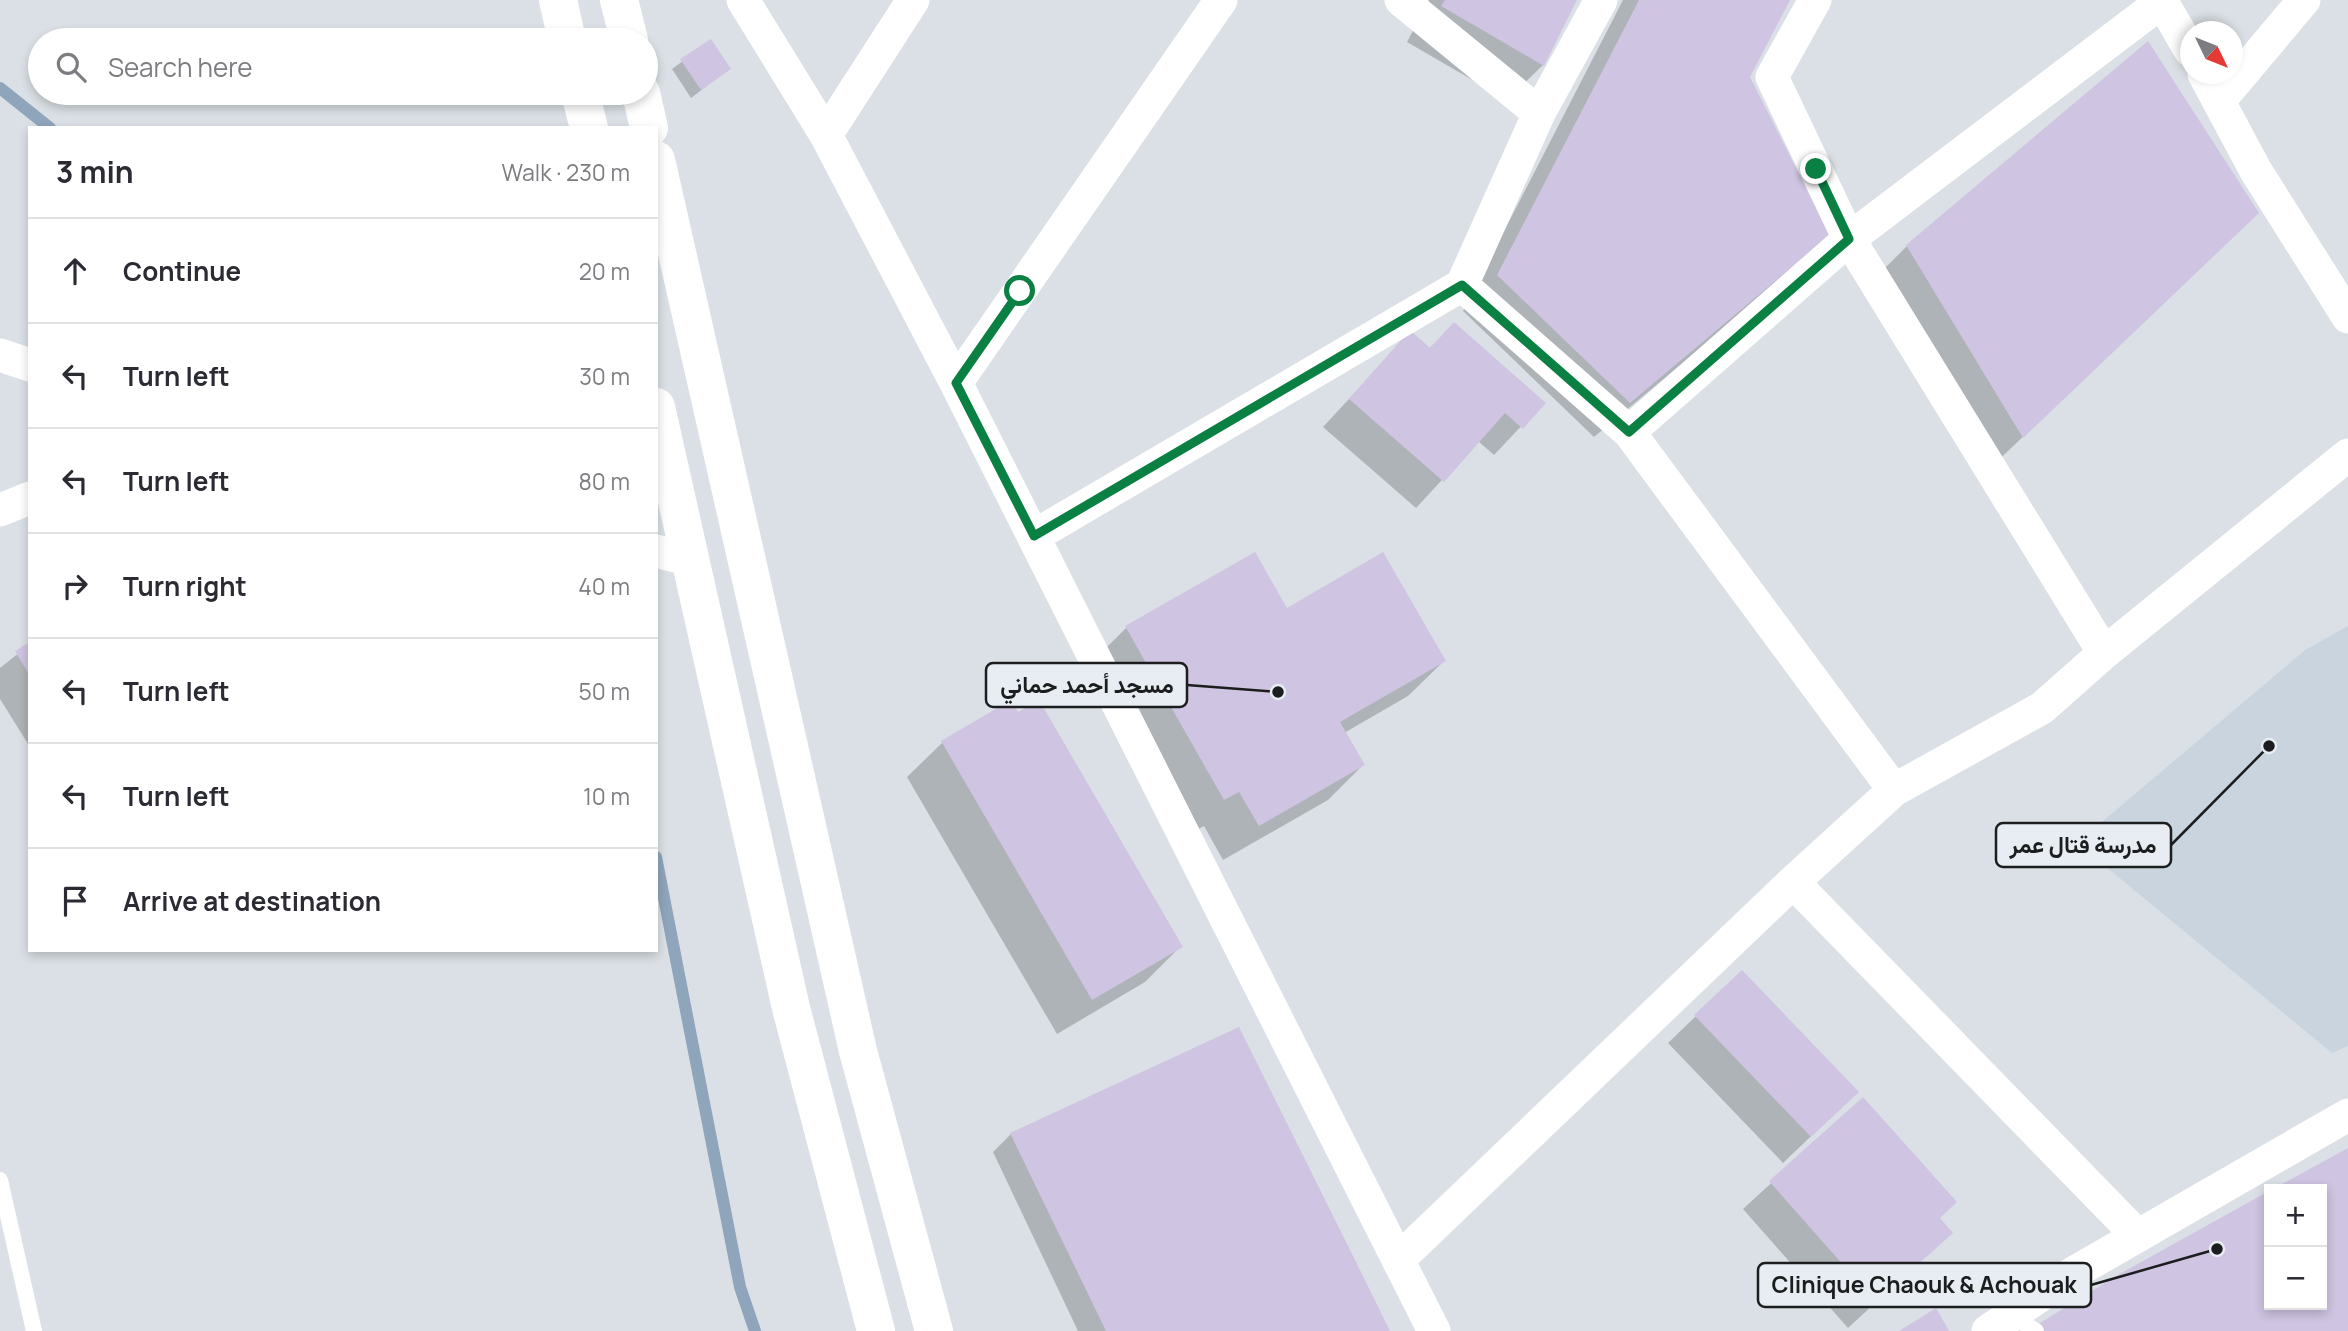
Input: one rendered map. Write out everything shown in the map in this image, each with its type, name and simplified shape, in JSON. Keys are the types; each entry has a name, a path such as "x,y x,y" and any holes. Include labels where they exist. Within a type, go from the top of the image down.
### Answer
{"highway":[{"path":"558,0 565,28"},
{"path":"619,0 626,28"},
{"path":"583,105 588,126"},
{"path":"644,105 649,126"},
{"path":"658,169 858,1051 934,1331"},
{"path":"658,424 673,555 876,1331"}],"street":[{"path":"743,0 826,135 956,383 1434,1331"},
{"path":"826,135 913,0"},
{"path":"956,383 1221,0"},
{"path":"1034,536 1462,285 1539,113 1601,0"},
{"path":"1815,0 1772,77 1849,239 2104,653"},
{"path":"2304,0 2212,87 2256,171 2348,317"},
{"path":"1629,432 1849,239 2162,1 2180,32"},
{"path":"1414,4 1539,113"},
{"path":"1462,285 1629,432 1894,790"},
{"path":"0,355 28,364"},
{"path":"1398,1260 1793,882 1894,790 2042,708 2104,653 2348,455"},
{"path":"0,510 28,499"},
{"path":"1793,882 2138,1236"},
{"path":"2011,1325 2138,1236 2348,1115"}],"lane":[{"path":"0,1180 34,1331"}],"shaded area":[{"path":"2348,626 2348,1046 2332,1053 2077,843 2305,650"}],"building":[{"path":"1445,0 1577,0 1544,66 1441,6"},
{"path":"1639,0 1790,0 1750,77 1830,235 1630,403 1497,275"},
{"path":"711,39 731,69 701,90 680,59"},
{"path":"2148,41 2259,213 2023,438 1906,245"},
{"path":"1454,322 1546,403 1523,429 1505,413 1444,482 1349,399 1410,330 1430,348"},
{"path":"1255,552 1287,608 1383,552 1446,661 1340,722 1365,765 1259,826 1239,792 1224,800 1125,626"},
{"path":"28,643 28,673 15,651"},
{"path":"1011,700 1018,712 1039,700 1183,947 1092,1000 941,741"},
{"path":"1742,970 1859,1092 1811,1137 1694,1015"},
{"path":"1239,1027 1390,1331 1106,1331 1010,1133"},
{"path":"1863,1097 1957,1202 1940,1218 1953,1233 1876,1302 1769,1181"},
{"path":"2348,1148 2348,1331 2027,1331 2116,1276 2264,1194 2264,1310 2327,1310 2327,1184 2282,1184"},
{"path":"1936,1308 1949,1331 1899,1331"}],"waterway":[{"path":"0,88 48,126"},
{"path":"658,867 740,1287 755,1331"}],"place":[{"name":"مسجد أحمد حماني","path":"1278,692"},
{"name":"مدرسة قتال عمر","path":"2269,746"},
{"name":"Clinique Chaouk & Achouak","path":"2217,1249"}],"route":[{"path":"1020,291 956,383 1034,536 1462,285 1629,432 1849,239 1816,169"}]}
